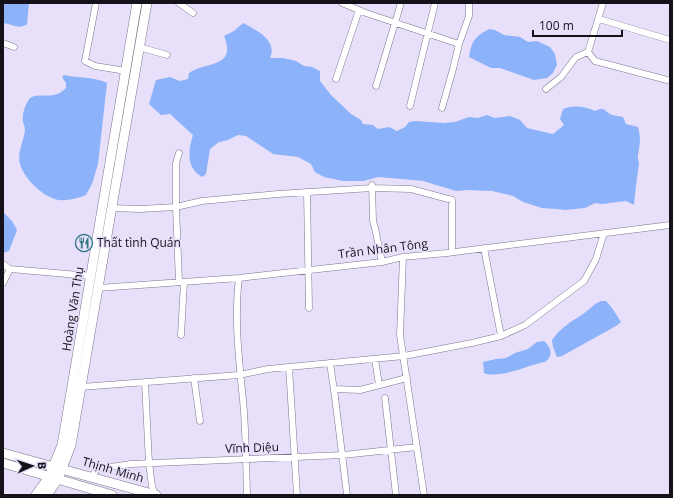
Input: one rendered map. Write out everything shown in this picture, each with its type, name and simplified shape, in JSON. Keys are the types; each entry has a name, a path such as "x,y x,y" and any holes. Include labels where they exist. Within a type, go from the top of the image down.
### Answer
{"main road":[{"name":"Hoàng Văn Thụ","path":"47,495 58,479 58,467 62,445 111,208 126,71 137,3"},
{"name":"Hoàng Văn Thụ","path":"36,495 58,467 72,445 94,291 90,276 147,3"},
{"name":"Thịnh Minh","path":"3,454 92,476 156,495"},
{"name":"Thịnh Minh","path":"3,464 112,495"}],"street":[{"path":"96,3 85,61 95,66 126,71"},
{"path":"179,3 193,13"},
{"path":"342,3 395,23 459,44"},
{"path":"376,86 401,3"},
{"path":"410,106 435,3"},
{"path":"442,108 459,44 469,16 469,3"},
{"path":"546,89 561,77 576,57 588,52 603,3"},
{"path":"336,79 359,10"},
{"path":"599,19 670,40"},
{"path":"3,44 14,47"},
{"path":"139,47 167,55"},
{"path":"588,52 595,60 670,80"},
{"path":"179,153 176,163 176,207 181,282 181,336"},
{"path":"111,208 140,209 176,207 202,201 372,186 411,189 452,200 452,252"},
{"path":"372,186 372,221 375,228 382,262"},
{"path":"306,192 309,308"},
{"name":"Trần Nhân Tông","path":"94,291 239,278 382,262 403,257 670,226"},
{"path":"81,387 239,375 268,369 404,356 472,344 502,336 525,325 584,281 596,259 604,233"},
{"path":"484,248 502,336"},
{"path":"403,257 400,335 424,495"},
{"path":"3,264 10,268 90,276"},
{"path":"3,283 10,268"},
{"path":"239,278 237,295 239,375 243,401 248,495"},
{"path":"376,359 379,385"},
{"path":"330,363 347,495"},
{"path":"289,367 297,495"},
{"path":"194,378 200,421"},
{"path":"334,389 360,390 407,378"},
{"path":"144,382 149,463 152,486 156,495"},
{"path":"385,398 396,495"},
{"name":"Vĩnh Diệu","path":"92,476 97,469 149,463 295,458 343,455 417,447"}],"water":[{"path":"3,3 29,3 27,24 18,27 3,23"},
{"path":"243,23 259,32 268,41 272,52 270,58 283,58 296,61 304,66 312,67 320,71 320,81 331,95 351,114 361,120 363,124 373,125 378,129 389,127 397,131 405,127 409,122 444,123 455,122 469,117 478,118 487,115 495,118 510,116 520,120 527,128 553,134 564,125 560,119 563,109 571,107 587,108 595,111 603,109 609,114 623,117 626,124 638,127 640,134 638,157 639,164 634,205 626,201 602,204 595,203 585,208 565,210 542,208 523,202 513,196 492,191 456,191 423,181 378,177 364,181 343,181 324,177 315,172 311,164 298,157 273,154 246,136 238,135 228,140 219,142 210,149 206,174 202,177 193,169 191,164 189,153 193,135 170,114 161,115 149,104 156,80 170,77 180,81 188,79 189,73 196,69 223,59 227,54 227,46 224,36 234,31"},
{"path":"489,29 495,30 504,35 520,37 528,42 537,41 550,47 555,54 557,65 553,73 547,78 534,80 500,68 491,68 469,57 471,47 475,40 480,34"},
{"path":"64,75 103,81 107,83 98,164 92,184 86,195 73,199 59,200 47,196 31,183 23,172 19,158 25,131 23,116 28,101 35,96 50,96 61,92 66,88 66,83 62,77"},
{"path":"3,212 12,221 17,230 9,251 3,253"},
{"path":"601,301 606,301 621,322 562,356 557,357 552,340 555,335 566,325"},
{"path":"544,341 550,349 550,357 545,362 506,373 484,373 483,362 506,358 515,353 528,349 537,342"}],"place":[{"name":"Thất tình Quán","path":"84,243"}]}
